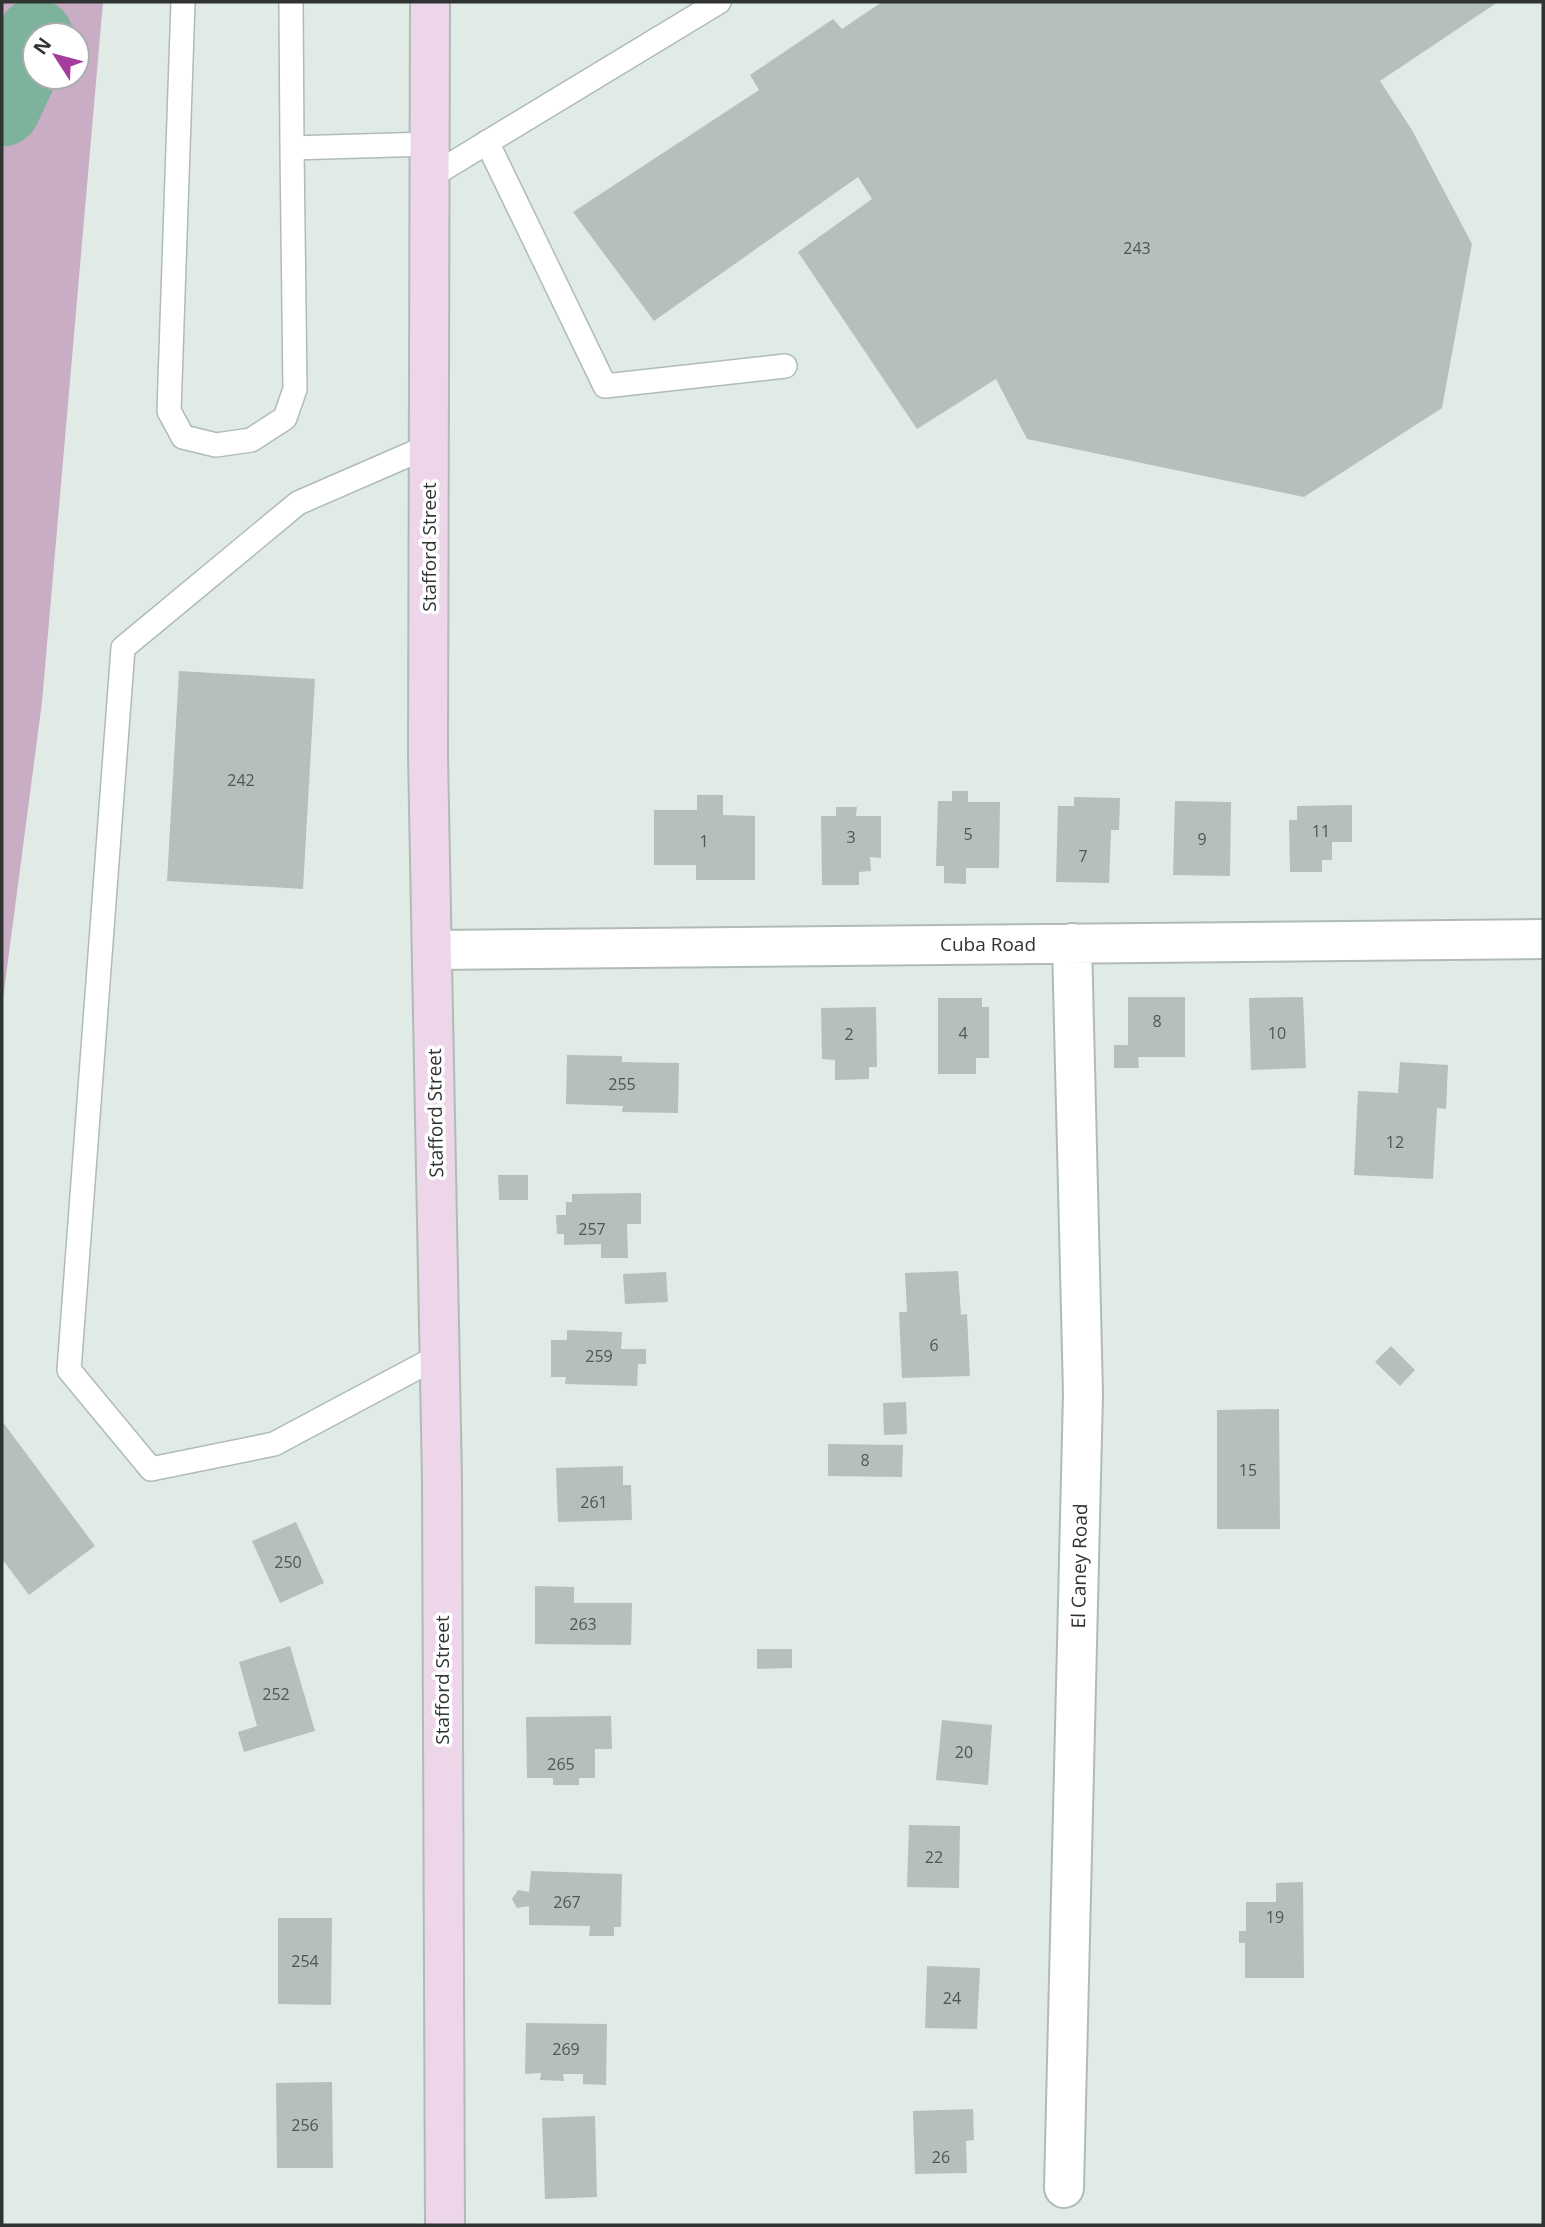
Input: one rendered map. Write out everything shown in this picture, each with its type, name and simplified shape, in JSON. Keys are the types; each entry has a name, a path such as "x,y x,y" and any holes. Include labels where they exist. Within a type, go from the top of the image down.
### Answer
{"main road":[{"name":"Stafford Street","path":"430,2 428,756 439,1356 446,2225"}],"street":[{"name":"Cuba Road","path":"432,950 1543,939"},
{"name":"El Caney Road","path":"1064,2188 1083,1393 1072,943"}],"lane":[{"path":"183,2 169,411 183,437 216,445 251,439 285,418 295,389 291,2"},
{"path":"292,148 430,160 487,142 719,2"},
{"path":"487,142 605,386 785,366"},
{"path":"429,446 298,503 123,648 69,1370 151,1469 274,1444 439,1356"}],"shaded area":[{"path":"2,2 103,2 42,702 2,1006"}],"building":[{"path":"882,2 1494,2 1495,4 1380,81 1412,130 1472,244 1442,408 1304,497 1027,439 996,379 917,429 798,252 872,199 858,177 654,321 573,212 759,90 750,75 833,19 842,29"},
{"path":"179,671 315,679 303,889 167,881"},
{"path":"952,791 968,791 968,802 1000,802 999,868 966,868 966,884 944,883 944,866 936,866 938,801 952,801"},
{"path":"697,795 723,795 723,815 755,816 755,880 696,880 696,865 654,865 654,810 697,810"},
{"path":"1074,797 1120,798 1119,830 1111,830 1109,883 1056,882 1058,806 1074,806"},
{"path":"1175,801 1231,802 1230,876 1173,875"},
{"path":"1352,805 1352,842 1332,842 1332,860 1322,860 1322,872 1290,872 1289,820 1297,820 1297,806"},
{"path":"836,807 857,807 856,816 881,816 881,858 870,857 871,871 859,872 859,885 822,885 821,816 836,816"},
{"path":"1128,997 1185,997 1185,1057 1138,1057 1139,1068 1114,1068 1114,1045 1128,1045"},
{"path":"1303,997 1306,1068 1251,1070 1249,998"},
{"path":"938,998 982,998 982,1007 989,1007 989,1058 976,1058 976,1074 938,1074"},
{"path":"876,1007 877,1067 869,1067 869,1079 835,1080 835,1060 822,1059 821,1008"},
{"path":"567,1055 622,1056 622,1062 679,1063 678,1113 622,1112 623,1106 566,1104"},
{"path":"1400,1062 1448,1065 1446,1109 1437,1108 1433,1179 1354,1175 1358,1091 1398,1093"},
{"path":"498,1175 528,1175 528,1200 499,1200"},
{"path":"641,1193 641,1224 627,1224 628,1258 601,1258 601,1244 564,1245 564,1234 557,1234 556,1215 566,1215 566,1202 572,1202 572,1194"},
{"path":"958,1271 961,1315 967,1314 970,1376 902,1378 899,1312 907,1312 905,1273"},
{"path":"666,1272 668,1302 625,1304 623,1274"},
{"path":"567,1330 622,1332 621,1349 646,1349 646,1364 638,1364 637,1386 565,1384 566,1377 551,1377 551,1340 567,1340"},
{"path":"1391,1346 1415,1370 1400,1386 1375,1362"},
{"path":"906,1402 907,1434 884,1435 883,1403"},
{"path":"1279,1409 1280,1529 1217,1529 1217,1410"},
{"path":"2,1421 95,1546 29,1595 2,1559"},
{"path":"828,1444 903,1445 902,1477 828,1476"},
{"path":"623,1466 623,1485 631,1485 632,1520 558,1522 556,1468"},
{"path":"296,1522 324,1583 280,1603 252,1541"},
{"path":"535,1586 574,1587 574,1603 632,1603 631,1645 535,1644"},
{"path":"290,1646 315,1731 244,1752 238,1732 257,1726 239,1662"},
{"path":"757,1649 792,1649 792,1668 757,1669"},
{"path":"611,1716 612,1749 595,1749 595,1778 579,1778 579,1785 553,1785 553,1778 527,1778 526,1717"},
{"path":"942,1720 992,1725 988,1785 936,1780"},
{"path":"909,1825 960,1826 959,1888 907,1887"},
{"path":"531,1871 622,1874 621,1927 614,1927 614,1936 589,1936 590,1926 529,1925 529,1906 517,1908 512,1899 518,1890 529,1892"},
{"path":"1303,1882 1304,1978 1245,1978 1245,1943 1239,1943 1239,1931 1246,1931 1246,1902 1276,1902 1276,1883"},
{"path":"278,1918 332,1918 331,2005 278,2004"},
{"path":"927,1966 980,1968 977,2029 925,2028"},
{"path":"526,2023 607,2024 606,2085 583,2084 583,2074 563,2074 564,2081 540,2080 541,2073 525,2074"},
{"path":"332,2082 333,2168 277,2168 276,2083"},
{"path":"973,2109 974,2140 966,2141 967,2173 915,2174 913,2111"},
{"path":"595,2116 597,2197 545,2199 542,2118"}],"waterway":[{"path":"2,108 21,67"}]}
